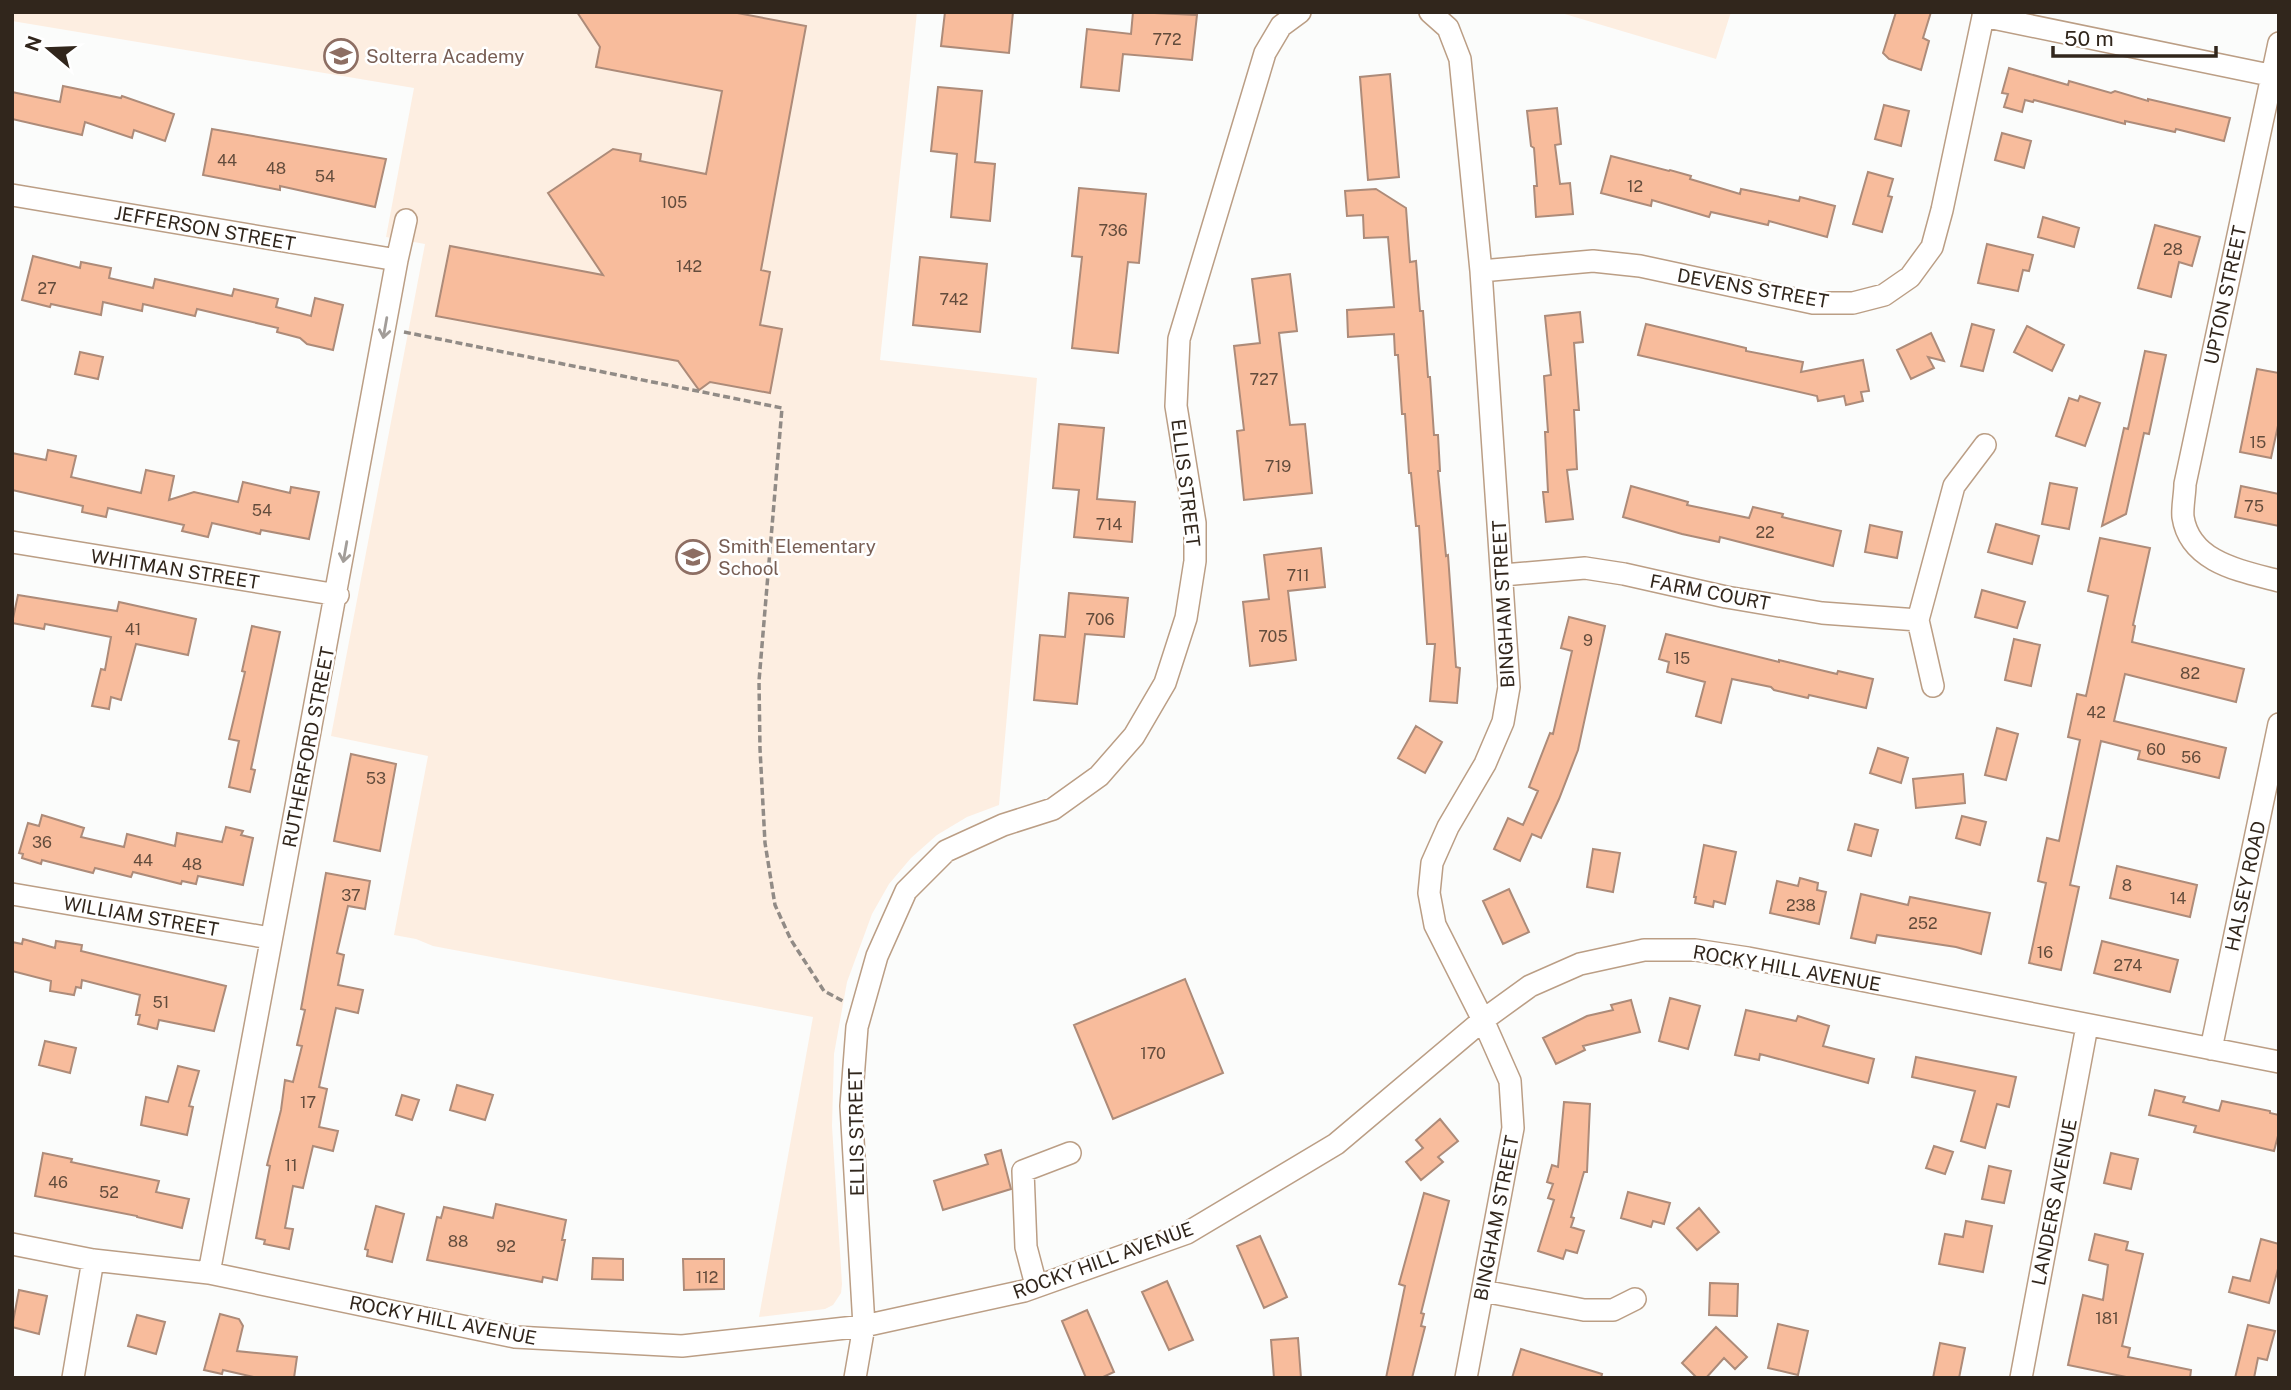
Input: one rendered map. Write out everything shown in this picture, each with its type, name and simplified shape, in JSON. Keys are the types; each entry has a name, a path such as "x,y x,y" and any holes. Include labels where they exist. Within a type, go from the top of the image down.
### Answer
{"street":[{"name":"ELLIS STREET","path":"855,1378 864,1326 851,1105 857,1027 877,956 906,891 946,851 1003,825 1053,808 1099,776 1134,736 1165,683 1186,618 1195,561 1195,523 1176,406 1179,339 1265,53 1281,26 1300,12"},
{"name":"BINGHAM STREET","path":"1430,12 1448,28 1460,59 1481,271 1509,687 1503,722 1485,764 1448,827 1432,863 1429,893 1435,925 1510,1081 1513,1128 1466,1378"},
{"name":"DEVENS STREET","path":"1481,271 1593,261 1640,266 1813,303 1853,303 1884,295 1910,277 1932,247 1984,14"},
{"path":"1984,14 2276,76"},
{"name":"UPTON STREET","path":"2279,43 2276,76 2185,484 2183,518 2196,546 2223,566 2279,581"},
{"name":"JEFFERSON STREET","path":"12,195 397,260"},
{"name":"RUTHERFORD STREET","path":"209,1273 270,938 338,595 397,260 407,220"},
{"path":"1933,686 1918,620 1954,486 1985,445"},
{"name":"WHITMAN STREET","path":"12,542 338,595"},
{"name":"FARM COURT","path":"1503,575 1585,568 1726,597 1822,613 1918,620"},
{"name":"HALSEY ROAD","path":"2211,1049 2269,818 2279,724"},
{"name":"WILLIAM STREET","path":"12,894 270,938"},
{"name":"ROCKY HILL AVENUE","path":"12,1244 93,1259 209,1273 515,1337 682,1346 864,1326 1024,1290 1187,1233 1336,1144 1483,1020 1530,986 1580,964 1644,950 1695,950 1748,958 2279,1062"},
{"name":"LANDERS AVENUE","path":"2021,1378 2087,1026"},
{"path":"1036,1285 1026,1247 1023,1171 1070,1153"},
{"path":"73,1378 93,1259"},
{"path":"1483,1291 1584,1310 1613,1310 1635,1299"}],"path":[{"path":"402,332 782,408 759,681 765,843 775,905 791,940 824,991 843,1001"}],"shaded area":[{"name":"Smith Elementary School","path":"12,12 917,12 880,360 1037,378 999,805 967,817 937,835 911,858 889,884 872,914 847,982 834,1054 832,1126 842,1284 841,1293 833,1305 825,1309 759,1317 813,1017 433,946 416,939 394,935 428,756 331,736 425,244 386,237 414,88 12,21"},
{"path":"1558,12 1731,12 1716,59"}],"building":[{"path":"577,12 732,12 806,26 761,270 770,272 760,325 782,329 770,393 710,382 699,390 678,361 436,316 450,246 603,275 548,193 613,149 641,154 640,161 706,174 722,91 596,67 600,47"},
{"path":"945,12 1013,12 1009,53 941,46"},
{"path":"1133,12 1197,15 1192,60 1123,54 1119,91 1081,87 1087,29 1131,34"},
{"path":"1896,12 1931,12 1923,38 1929,41 1921,70 1889,59 1883,53"},
{"path":"2009,68 2068,85 2069,81 2111,93 2115,91 2148,101 2230,118 2224,141 2176,129 2175,132 2125,121 2125,124 2034,100 2025,100 2022,112 2004,107 2008,94 2002,93"},
{"path":"1390,74 1399,177 1368,180 1360,77"},
{"path":"63,86 121,98 122,96 174,114 165,141 134,130 132,138 85,122 82,135 12,119 12,92 60,102"},
{"path":"938,87 982,91 975,162 995,164 990,221 951,217 957,154 931,151"},
{"path":"1884,105 1909,111 1901,146 1875,139"},
{"path":"1557,108 1561,144 1555,145 1560,184 1570,183 1573,214 1536,217 1534,148 1531,146 1527,111"},
{"path":"212,129 386,159 375,207 280,186 280,190 203,175"},
{"path":"2002,133 2031,141 2024,168 1995,160"},
{"path":"1611,156 1691,176 1690,179 1740,194 1741,189 1799,201 1800,197 1835,206 1827,237 1769,221 1768,225 1711,212 1709,217 1652,200 1651,206 1601,193"},
{"path":"1868,172 1893,179 1888,196 1892,197 1882,232 1853,224"},
{"path":"1079,188 1146,194 1139,263 1128,262 1118,353 1072,348 1082,257 1072,256"},
{"path":"1376,189 1406,208 1410,262 1416,261 1434,435 1438,435 1438,471 1446,556 1448,555 1456,667 1460,668 1457,703 1430,701 1435,644 1427,644 1419,526 1416,526 1409,473 1405,414 1402,414 1394,334 1348,337 1347,310 1394,307 1388,237 1364,238 1363,215 1347,216 1345,191"},
{"path":"2043,217 2079,228 2074,247 2038,237"},
{"path":"2155,225 2200,237 2192,266 2179,262 2171,297 2138,288"},
{"path":"1987,244 2033,255 2029,271 2023,270 2018,291 1978,283"},
{"path":"33,256 80,268 81,262 111,268 109,278 153,288 155,279 232,296 234,289 278,299 276,307 311,316 315,298 343,305 333,350 307,344 300,338 277,332 278,328 197,309 195,316 143,304 142,311 103,302 101,315 22,300"},
{"path":"920,257 987,264 980,332 913,325"},
{"path":"1290,274 1297,331 1279,333 1290,425 1305,424 1312,493 1244,500 1237,431 1244,430 1234,346 1260,343 1252,279"},
{"path":"1580,312 1583,342 1574,343 1579,410 1574,410 1577,469 1567,470 1573,519 1546,522 1543,492 1548,492 1545,432 1548,432 1544,376 1551,375 1545,316"},
{"path":"1646,324 1746,348 1746,351 1803,362 1801,372 1863,360 1869,391 1861,392 1863,401 1846,405 1844,396 1818,401 1817,396 1638,355"},
{"path":"1972,324 1994,330 1983,371 1961,366"},
{"path":"2027,326 2064,345 2052,371 2014,352"},
{"path":"1931,333 1944,361 1928,357 1934,368 1911,379 1897,350"},
{"path":"2145,351 2166,355 2149,434 2144,433 2126,514 2102,526 2124,428 2128,429"},
{"path":"80,352 103,357 98,379 75,374"},
{"path":"2257,369 2279,373 2279,421 2271,458 2240,452"},
{"path":"2080,396 2100,403 2085,446 2056,436 2069,398 2078,401"},
{"path":"1059,424 1104,428 1097,499 1135,502 1132,542 1074,537 1079,490 1053,488"},
{"path":"48,450 76,456 71,477 141,493 146,470 174,476 169,500 194,492 238,502 243,482 290,493 291,487 319,492 309,539 261,530 260,534 212,523 208,537 182,531 184,525 108,508 106,517 82,512 83,506 12,490 12,453 46,460"},
{"path":"2050,483 2077,488 2069,529 2042,524"},
{"path":"1631,486 1688,502 1687,505 1749,518 1753,507 1841,531 1833,566 1720,537 1719,542 1682,534 1623,517"},
{"path":"2241,486 2279,494 2279,526 2235,517"},
{"path":"1996,524 2039,536 2032,564 1988,552"},
{"path":"1870,525 1902,532 1897,558 1865,552"},
{"path":"2100,538 2150,548 2133,625 2132,642 2244,669 2236,702 2125,674 2114,721 2226,748 2219,778 2138,759 2140,751 2101,741 2070,885 2079,887 2061,970 2029,963 2046,883 2038,881 2047,838 2059,841 2080,740 2068,737 2077,694 2086,696 2108,596 2088,591"},
{"path":"1321,548 1325,587 1288,591 1296,660 1250,666 1243,602 1269,599 1264,555"},
{"path":"1982,590 2025,602 2017,628 1975,617"},
{"path":"1069,593 1128,598 1124,637 1085,634 1077,704 1034,700 1040,635 1065,637"},
{"path":"18,595 117,611 119,602 196,619 188,655 136,644 121,700 111,697 109,709 92,706 101,669 105,670 111,637 45,624 44,629 12,623"},
{"path":"1569,617 1605,626 1578,750 1541,838 1532,834 1520,861 1494,849 1508,818 1523,825 1538,791 1529,787 1550,733 1553,734 1572,651 1561,648"},
{"path":"252,626 280,632 251,769 255,770 250,792 229,787 239,741 229,739 245,672 242,671"},
{"path":"1666,634 1779,662 1873,679 1866,708 1809,695 1808,698 1732,679 1721,723 1696,716 1705,682 1667,672 1669,662 1659,659"},
{"path":"2014,639 2040,645 2031,686 2005,680"},
{"path":"1416,726 1442,742 1425,773 1398,758"},
{"path":"1997,728 2018,734 2006,780 1985,775"},
{"path":"1878,748 1908,758 1901,783 1870,773"},
{"path":"351,754 396,764 380,851 334,841"},
{"path":"1963,774 1965,803 1916,808 1913,779"},
{"path":"42,815 84,828 81,837 124,847 127,834 175,846 177,833 222,842 226,827 243,831 241,835 253,838 243,885 198,876 196,884 182,881 181,884 133,872 131,877 95,868 93,873 42,860 41,864 22,858 23,854 19,853 28,823 39,826"},
{"path":"1962,816 1986,822 1980,845 1956,838"},
{"path":"1855,824 1878,830 1871,856 1848,850"},
{"path":"1704,845 1736,852 1725,904 1714,901 1713,907 1695,903 1694,897"},
{"path":"1593,849 1620,853 1613,892 1587,887"},
{"path":"2117,866 2197,885 2190,917 2110,898"},
{"path":"326,873 370,881 365,909 348,906 337,953 344,955 338,985 363,990 358,1013 336,1008 319,1087 327,1089 319,1127 338,1131 333,1151 313,1146 303,1188 293,1186 285,1228 293,1229 289,1249 264,1244 265,1240 256,1238 270,1166 267,1165 281,1110 285,1080 293,1082 302,1046 297,1045 305,1010 301,1009"},
{"path":"1800,878 1818,883 1817,890 1826,892 1819,924 1770,913 1777,881 1798,886"},
{"path":"1509,889 1529,932 1503,944 1483,901"},
{"path":"1861,894 1908,905 1910,897 1990,913 1981,954 1956,947 1877,935 1875,943 1851,938"},
{"path":"23,939 55,948 56,941 82,945 81,951 226,986 214,1031 159,1020 157,1029 138,1024 140,1015 136,1015 140,995 82,980 81,988 76,987 74,995 50,991 51,981 12,971 12,942 22,944"},
{"path":"2102,941 2178,960 2170,992 2094,973"},
{"path":"1185,979 1223,1073 1113,1119 1074,1025"},
{"path":"1670,998 1700,1006 1688,1049 1659,1041"},
{"path":"1631,1000 1640,1032 1583,1046 1585,1050 1556,1064 1543,1038 1587,1016 1613,1010 1611,1005"},
{"path":"1746,1010 1796,1021 1798,1016 1829,1026 1823,1046 1874,1059 1868,1083 1760,1054 1759,1060 1735,1055"},
{"path":"45,1041 76,1048 70,1073 39,1065"},
{"path":"1916,1057 2016,1077 2009,1107 1997,1104 1985,1148 1961,1141 1975,1091 1912,1077"},
{"path":"178,1066 199,1071 189,1106 193,1107 187,1135 141,1125 146,1097 168,1102"},
{"path":"457,1085 493,1095 485,1120 450,1110"},
{"path":"2155,1090 2185,1097 2183,1102 2219,1111 2222,1101 2279,1115 2279,1132 2274,1151 2194,1132 2196,1126 2149,1115"},
{"path":"402,1095 419,1100 412,1120 396,1115"},
{"path":"1564,1102 1590,1104 1587,1172 1584,1172 1571,1217 1574,1218 1571,1227 1584,1231 1577,1253 1566,1250 1563,1259 1538,1251 1554,1200 1548,1198 1553,1184 1547,1182 1552,1165 1558,1167"},
{"path":"1440,1119 1458,1141 1438,1157 1443,1162 1421,1180 1406,1162 1423,1148 1416,1140"},
{"path":"1934,1146 1953,1152 1945,1174 1926,1168"},
{"path":"1001,1150 1011,1189 943,1210 934,1181 988,1164 985,1155"},
{"path":"43,1153 72,1159 71,1162 159,1181 156,1192 189,1199 182,1228 137,1216 35,1196"},
{"path":"2111,1153 2138,1159 2131,1189 2104,1183"},
{"path":"1989,1166 2011,1171 2004,1203 1982,1199"},
{"path":"1628,1192 1670,1203 1664,1224 1653,1221 1651,1227 1621,1218"},
{"path":"1424,1193 1449,1201 1421,1313 1424,1314 1421,1326 1425,1327 1412,1378 1386,1378 1405,1286 1399,1284"},
{"path":"496,1204 566,1220 557,1280 543,1277 542,1282 427,1260 437,1217 441,1218 444,1207 493,1218"},
{"path":"376,1206 404,1214 392,1262 367,1256 368,1250 365,1249"},
{"path":"1699,1208 1719,1232 1697,1250 1677,1228"},
{"path":"1966,1221 1992,1226 1983,1272 1939,1264 1945,1234 1963,1237"},
{"path":"2095,1234 2128,1242 2126,1250 2143,1254 2122,1346 2130,1348 2128,1357 2191,1370 2190,1378 2131,1378 2068,1365 2083,1295 2103,1300 2108,1265 2089,1260"},
{"path":"1260,1236 1287,1297 1264,1308 1237,1246"},
{"path":"2261,1239 2279,1244 2279,1265 2269,1303 2229,1292 2233,1277 2250,1281"},
{"path":"593,1258 623,1259 623,1280 592,1279"},
{"path":"683,1259 724,1259 724,1289 684,1290"},
{"path":"1167,1281 1193,1340 1169,1350 1142,1292"},
{"path":"1710,1283 1738,1284 1737,1316 1709,1315"},
{"path":"19,1290 47,1296 39,1334 12,1327"},
{"path":"1087,1310 1114,1372 1101,1378 1086,1378 1062,1321"},
{"path":"220,1314 239,1319 243,1326 237,1351 297,1357 294,1378 258,1378 223,1370 222,1374 204,1370"},
{"path":"137,1315 165,1322 156,1354 128,1346"},
{"path":"1778,1324 1808,1331 1798,1375 1768,1368"},
{"path":"2248,1325 2275,1331 2267,1360 2258,1358 2254,1378 2235,1378"},
{"path":"1716,1327 1747,1357 1735,1369 1724,1358 1706,1378 1697,1378 1682,1363"},
{"path":"1298,1338 1301,1378 1274,1378 1271,1340"},
{"path":"1940,1343 1965,1348 1959,1378 1933,1378"},
{"path":"1521,1349 1602,1374 1601,1378 1512,1378"}],"place":[{"name":"Solterra Academy","path":"341,56"},
{"name":"Smith Elementary School","path":"693,557"}]}
